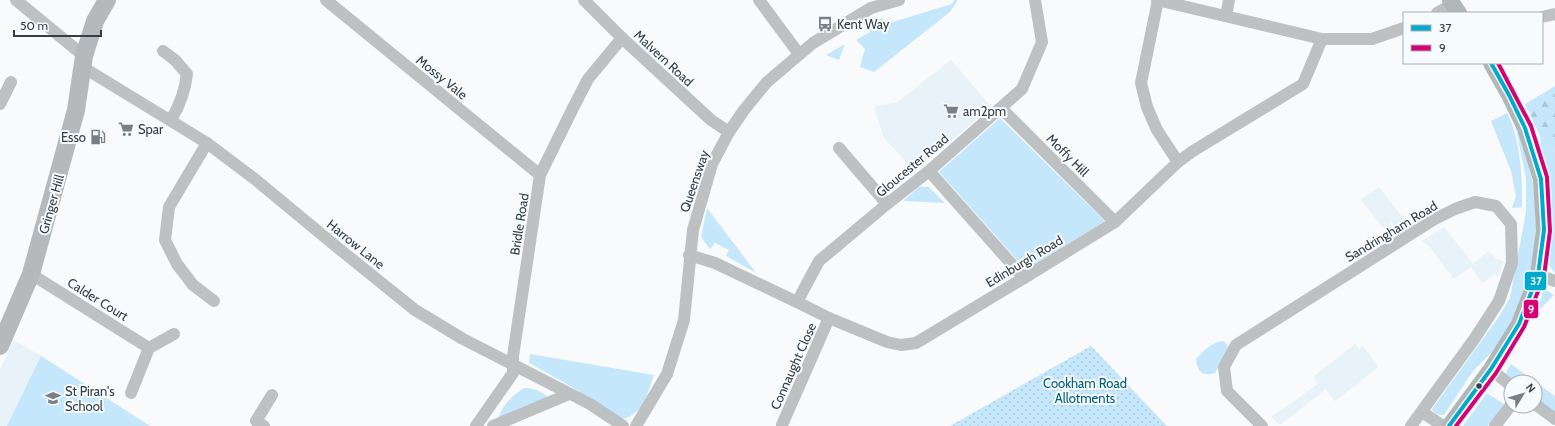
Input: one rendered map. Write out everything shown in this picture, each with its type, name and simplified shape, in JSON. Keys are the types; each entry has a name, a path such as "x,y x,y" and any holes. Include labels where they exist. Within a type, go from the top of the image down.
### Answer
{"main road":[{"name":"Gringer Hill","path":"0,346 31,274 76,110 82,61 95,21 107,0"},
{"path":"1449,426 1491,369 1519,324 1538,275 1544,230 1541,179 1525,128 1492,64"}],"street":[{"name":"Harrow Lane","path":"16,0 82,61 207,143 256,180 416,310 463,339 590,404 623,426"},
{"name":"Mossy Vale","path":"326,0 540,175"},
{"name":"Malvern Road","path":"584,0 622,38 711,120 729,132"},
{"path":"758,0 799,54"},
{"name":"Queensway","path":"636,426 667,374 684,320 689,255 693,230 712,164 729,132 744,110 767,82 813,43 869,4 899,0"},
{"name":"Gloucester Road","path":"797,302 819,261 929,171 1022,89 1042,42 1035,0"},
{"path":"1178,162 1157,130 1147,107 1141,83 1157,0 1322,39 1372,39 1403,28"},
{"path":"1226,16 1229,0"},
{"path":"1439,12 1454,6"},
{"path":"1543,17 1555,14"},
{"name":"Bridle Road","path":"476,426 513,372 513,356 540,175 588,79 622,38"},
{"name":"Edinburgh Road","path":"689,255 714,263 829,318 887,342 901,345 916,343 1115,222 1178,162 1193,151 1303,84 1322,39"},
{"path":"164,51 175,60 187,74 185,90 178,108 171,120"},
{"path":"0,104 11,82"},
{"name":"Moffy Hill","path":"1001,108 1115,222"},
{"path":"207,143 169,207 165,240 178,264 193,285 214,301"},
{"path":"839,148 887,204"},
{"path":"929,171 1024,278"},
{"name":"Sandringham Road","path":"1262,426 1227,391 1224,367 1236,345 1433,220 1455,209 1476,202 1496,206 1511,224 1512,263 1500,301 1411,426"},
{"name":"Calder Court","path":"31,274 149,348"},
{"path":"1538,275 1555,281"},
{"name":"Connaught Close","path":"782,425 829,318"},
{"path":"131,393 149,348 174,334"},
{"path":"1491,369 1503,379"},
{"path":"493,426 570,394"},
{"path":"257,424 272,395"},
{"path":"1543,410 1555,419"},
{"path":"1422,412 1443,426"},
{"path":"1496,426 1505,414"}],"shaded area":[{"path":"951,60 991,107 915,171 884,138 874,107 898,102"},
{"path":"1379,187 1410,227 1395,235 1397,231 1392,222 1383,228 1361,200"},
{"path":"1444,227 1473,264 1489,251 1496,259 1504,261 1498,277 1494,274 1483,283 1471,267 1454,279 1429,246 1422,241"},
{"name":"St Piran's School","path":"13,340 41,356 150,426 0,426 0,370"},
{"path":"1355,344 1359,349 1363,346 1378,367 1335,401 1326,389 1280,425 1271,416 1318,384 1313,377"}],"green space":[{"path":"954,0 958,0 950,12 874,72 860,67 865,49 856,40 870,32 867,26 882,18 886,24 952,4"},
{"path":"845,44 839,60 826,55"},
{"path":"1555,86 1555,152 1540,136 1525,104"},
{"path":"1507,113 1518,146 1522,185 1522,207 1512,208 1516,196 1511,171 1491,121"},
{"path":"1000,118 1105,221 1026,270 939,172"},
{"path":"1515,124 1529,161 1534,189 1536,227 1532,267 1514,322 1494,350 1473,371 1444,415 1438,414 1432,409 1498,318 1510,298 1526,212 1526,178"},
{"path":"1540,136 1555,152 1555,273 1550,266 1549,257 1551,236"},
{"path":"919,187 929,187 945,203 903,201"},
{"path":"707,208 756,273 726,256 729,250 715,243 710,249 701,237"},
{"path":"1544,289 1554,295 1541,308 1538,307"},
{"path":"1223,341 1227,344 1228,350 1215,373 1207,374 1201,372 1196,359 1211,345"},
{"name":"Cookham Road Allotments","path":"1091,346 1167,426 950,426"},
{"path":"530,354 654,375 644,402 636,412 623,419 565,383 529,363"},
{"name":"St Piran's School","path":"41,356 150,426 7,426"},
{"path":"1511,364 1525,374 1505,374"},
{"path":"1543,387 1555,396 1555,412 1543,403"},
{"path":"524,388 531,388 539,391 551,400 502,420 499,417 506,404 512,397"},
{"path":"1487,393 1503,403 1488,426 1463,426"}],"transit line":[{"name":"37","path":"1449,426 1491,369 1519,324 1538,275 1544,230 1541,179 1525,128 1492,64"},
{"name":"9","path":"1456,426 1496,373 1524,327 1544,276 1550,231 1547,177 1531,126 1499,64"}],"place":[{"name":"Kent Way","path":"825,24"},
{"name":"am2pm","path":"951,111"},
{"name":"Spar","path":"126,129"},
{"name":"Esso","path":"98,137"},
{"name":"St Piran's School","path":"53,398"}]}
